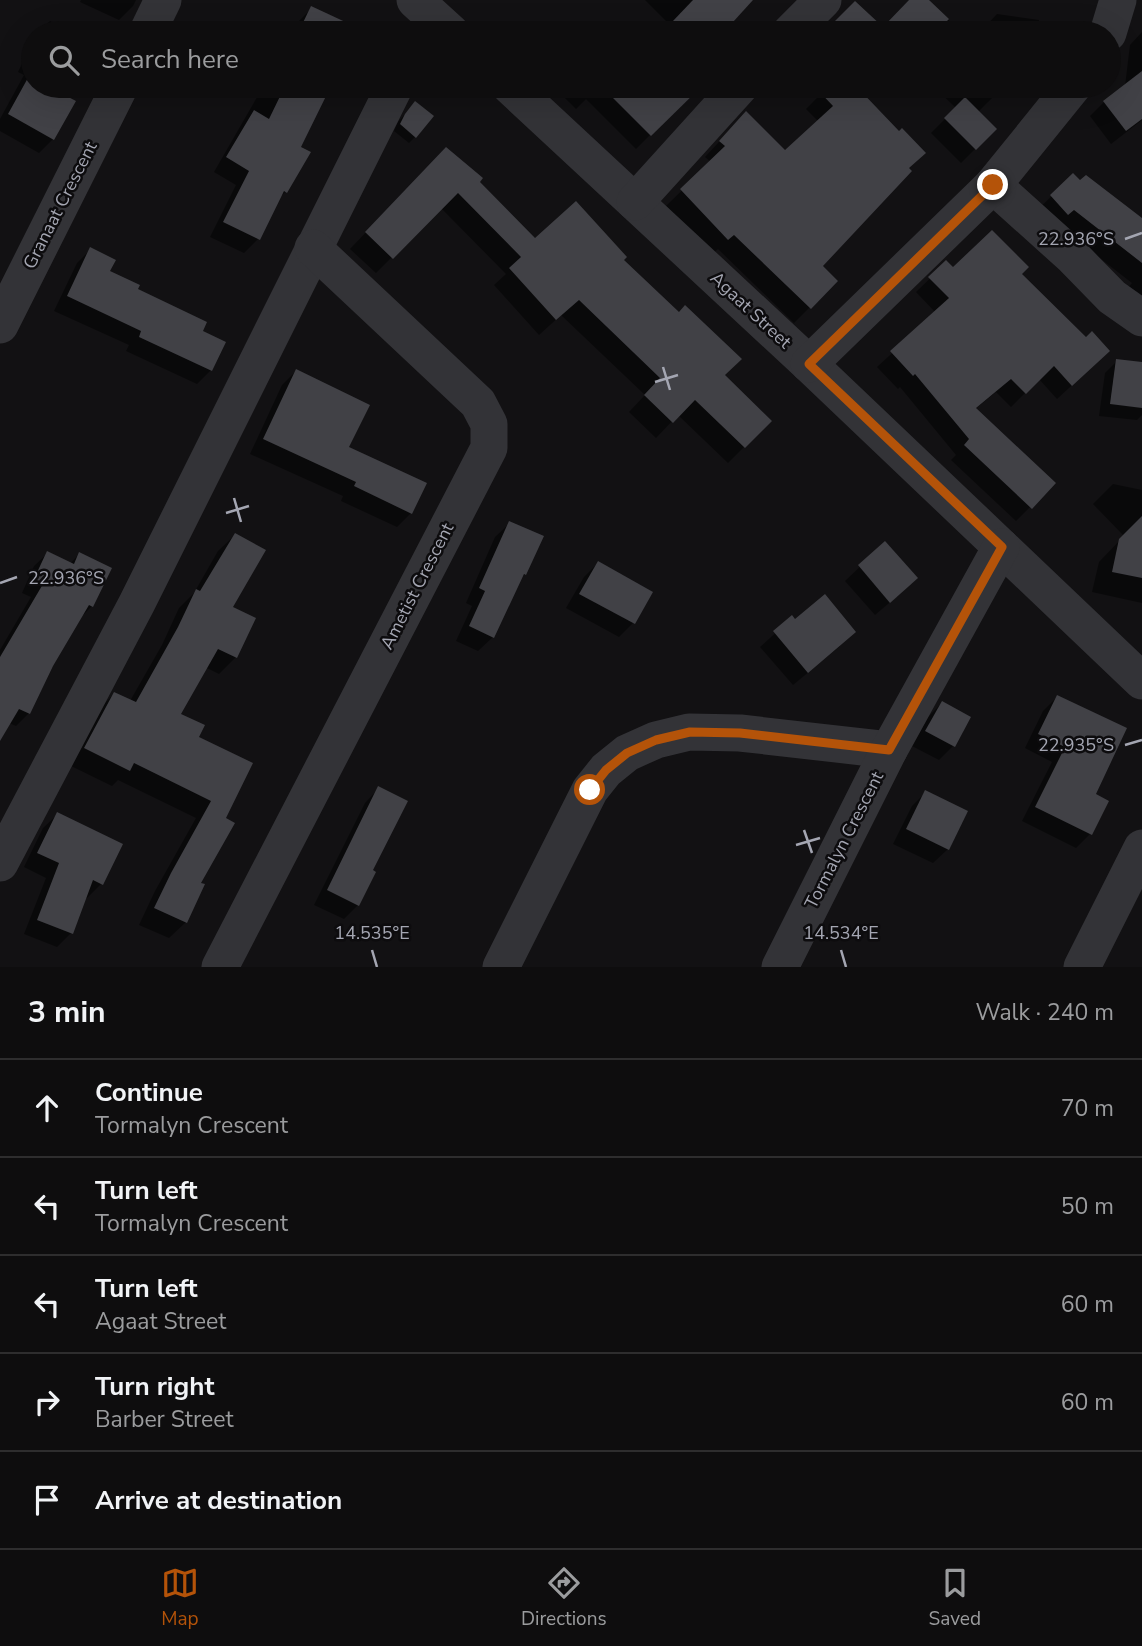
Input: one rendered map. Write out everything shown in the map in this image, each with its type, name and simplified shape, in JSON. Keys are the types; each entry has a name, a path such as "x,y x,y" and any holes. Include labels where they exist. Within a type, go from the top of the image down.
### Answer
{"street":[{"path":"153,21 163,0"},
{"path":"1112,21 1118,0"},
{"name":"Granaat Crescent","path":"0,325 114,98"},
{"path":"0,863 137,603 389,98"},
{"name":"Agaat Street","path":"523,98 809,364 1142,681"},
{"path":"635,202 729,98"},
{"path":"809,364 993,185 1063,98"},
{"path":"993,185 1073,257 1112,297 1142,318"},
{"name":"Ametist Crescent","path":"220,967 489,448 489,424 478,402 313,248"},
{"name":"Tormalyn Crescent","path":"780,967 889,750 1002,547"},
{"name":"Tormalyn Crescent","path":"501,967 590,790 606,770 627,753 656,740 690,732 740,733 889,750"},
{"path":"1082,967 1142,848"}],"building":[{"path":"693,0 753,0 734,21 673,21"},
{"path":"909,0 929,0 949,19 947,21 889,21"},
{"path":"855,1 877,21 835,21"},
{"path":"311,6 343,21 304,21"},
{"path":"1142,71 1142,119 1126,131 1103,101 1107,98 1121,98 1121,87"},
{"path":"21,90 21,98 70,98 76,101 54,140 8,114"},
{"path":"279,98 325,98 301,147 311,152 287,193 284,191 260,240 223,222 249,171 226,157 254,110 269,119"},
{"path":"613,98 690,98 651,136"},
{"path":"825,98 867,98 899,131 902,128 926,153 909,168 912,171 823,266 838,281 811,309 734,235 728,240 680,189 725,146 719,141 746,111 785,150 833,106"},
{"path":"966,98 997,129 976,150 944,118"},
{"path":"415,101 434,116 416,138 400,124"},
{"path":"446,147 483,178 480,182 535,238 576,201 627,257 624,260 679,312 685,305 742,359 725,375 772,421 745,448 695,400 673,423 644,395 660,378 579,300 556,320 509,268 521,257 458,193 393,259 365,232"},
{"path":"1073,173 1080,180 1086,175 1142,218 1142,263 1074,210 1068,215 1050,195"},
{"path":"992,230 1029,267 1022,274 1086,337 1092,331 1110,351 1072,386 1054,366 1026,394 1011,379 976,408 1056,483 1032,509 964,445 969,439 915,374 913,376 890,351 949,298 928,277 946,260 953,267"},
{"path":"90,247 116,260 110,271 140,285 138,289 207,322 203,331 226,342 212,371 139,337 141,331 67,296"},
{"path":"1116,359 1142,362 1142,408 1110,404"},
{"path":"296,369 370,405 349,447 427,483 412,514 354,486 356,482 263,439"},
{"path":"1142,516 1142,578 1112,572 1119,539"},
{"path":"509,521 544,536 494,638 469,626 485,591 479,588"},
{"path":"235,533 266,550 233,607 256,618 237,658 218,649 181,714 205,725 199,737 253,763 226,818 235,823 201,883 205,884 187,923 154,908 211,801 134,763 130,771 84,748 114,692 136,702 196,589 200,591"},
{"path":"885,541 918,578 890,603 858,565"},
{"path":"47,551 74,564 79,552 112,568 93,607 89,605 53,666 30,714 19,709 0,741 0,657 43,584 34,579"},
{"path":"598,561 653,592 635,624 579,594"},
{"path":"825,594 856,632 808,673 773,631 792,615 795,619"},
{"path":"1057,695 1127,728 1096,794 1109,801 1092,835 1035,807 1065,747 1038,734"},
{"path":"942,701 971,717 955,747 925,731"},
{"path":"378,786 408,801 373,870 376,872 359,906 327,890"},
{"path":"925,790 968,811 949,850 906,829"},
{"path":"57,812 123,844 103,885 93,880 73,934 37,920 59,863 37,853"}],"route":[{"path":"590,790 606,770 627,753 656,740 690,732 740,733 889,750 1002,547 809,364 993,185"}]}
